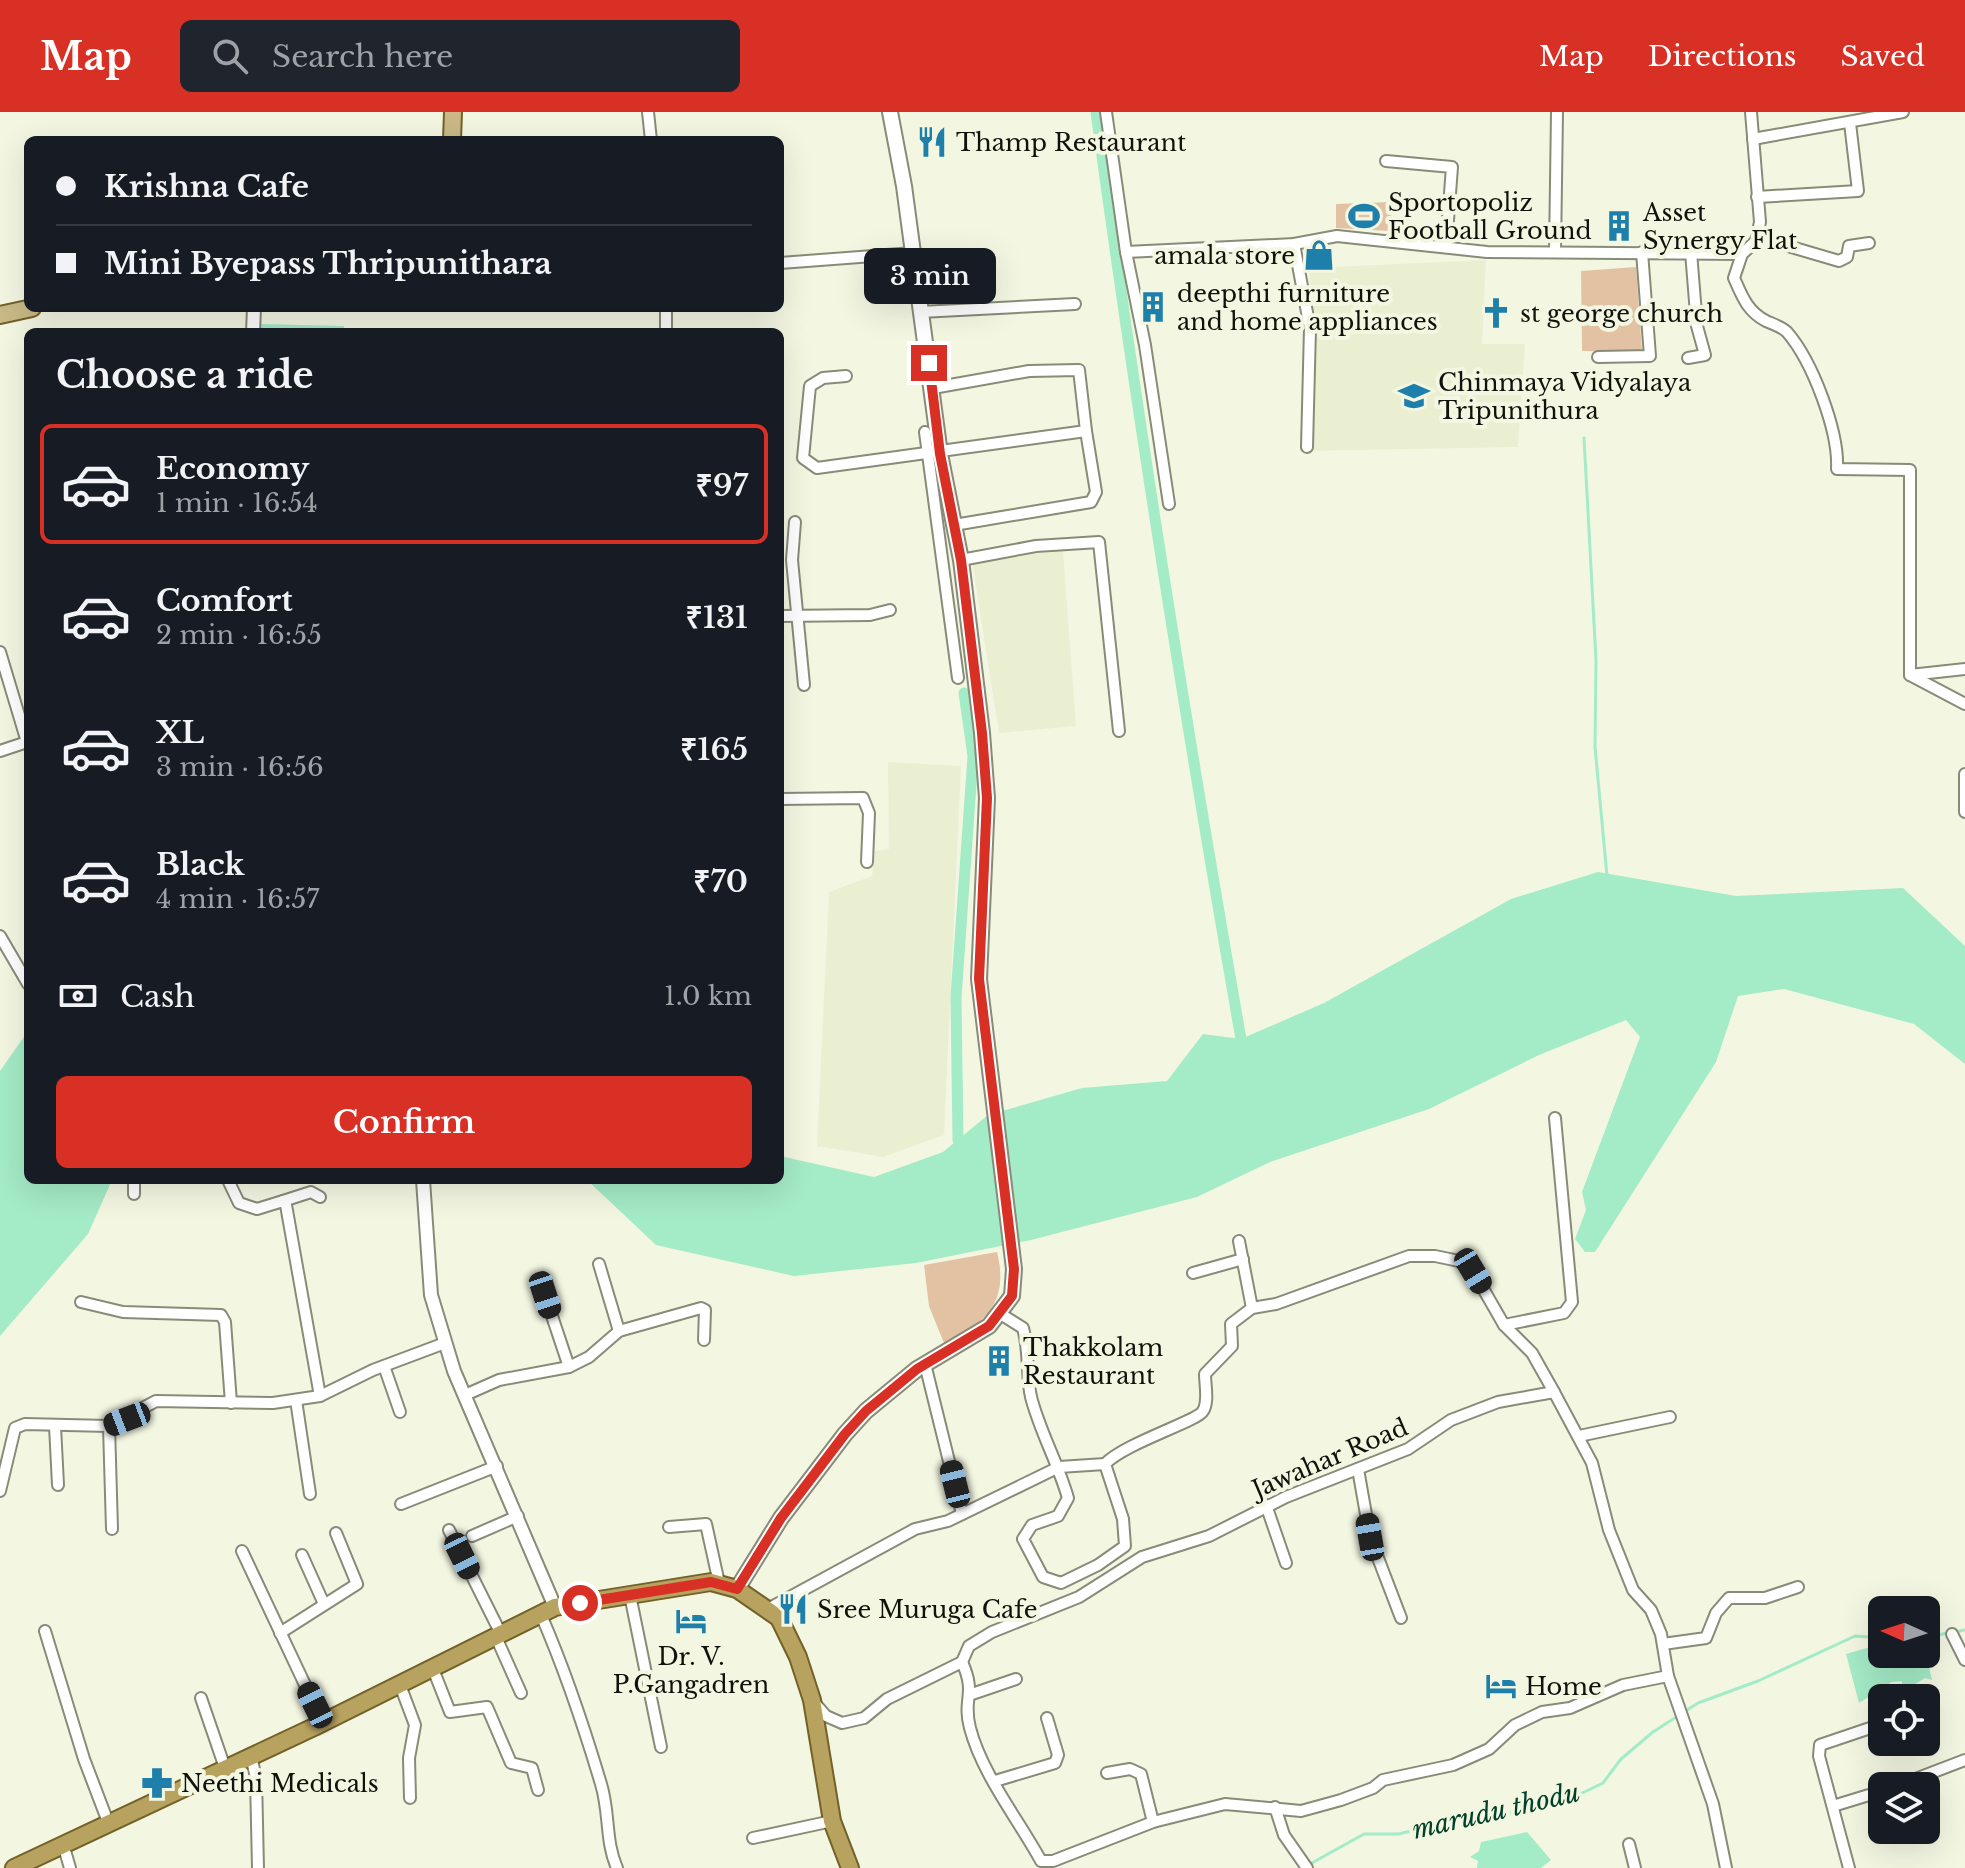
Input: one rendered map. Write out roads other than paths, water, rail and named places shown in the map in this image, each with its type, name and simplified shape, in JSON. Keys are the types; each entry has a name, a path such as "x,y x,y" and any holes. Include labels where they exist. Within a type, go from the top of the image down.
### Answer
{"highway":[{"path":"14,1868 323,1723 548,1611 630,1595 719,1583 737,1589 779,1618 792,1644 812,1700 832,1821 850,1868"}],"main road":[{"path":"452,136 453,112"},
{"path":"737,1589 781,1518 866,1411 925,1364 989,1326 1012,1296 1014,1269 979,979 987,798 961,560 950,532 934,454 933,388 890,112"},
{"path":"0,315 24,310"}],"street":[{"path":"648,112 651,136"},
{"path":"1106,112 1126,252 1145,345 1169,504"},
{"path":"1555,252 1557,112"},
{"path":"1751,112 1760,222 1757,237 1742,254 1734,278 1745,305 1762,319 1786,330 1801,353 1834,428 1838,447 1837,469 1910,470 1910,675"},
{"path":"1753,139 1903,112"},
{"path":"1757,197 1858,191 1850,123"},
{"path":"1386,161 1452,167 1446,246"},
{"path":"1126,252 1294,244 1337,236 1487,252 1742,254"},
{"path":"1757,237 1839,261 1847,257 1849,246 1869,243"},
{"path":"1294,244 1310,328 1307,447"},
{"path":"1598,357 1650,356 1642,252"},
{"path":"1688,358 1705,355 1697,326 1691,252"},
{"path":"784,263 913,253"},
{"path":"920,312 1075,304"},
{"path":"933,388 1029,371 1079,370 1096,492 1091,502 950,532 958,678"},
{"path":"846,376 823,378 810,386 803,458 817,468 832,469 1086,431"},
{"path":"925,432 934,454"},
{"path":"795,522 792,560 804,685"},
{"path":"961,560 1036,546 1099,542 1119,731"},
{"path":"784,616 870,615 890,610"},
{"path":"0,652 24,732"},
{"path":"1910,675 1965,669"},
{"path":"1910,675 1965,704"},
{"path":"0,751 24,743"},
{"path":"1965,774 1965,812"},
{"path":"784,799 863,798 869,813 867,862"},
{"path":"0,936 24,977"},
{"path":"1504,1325 1564,1313 1572,1302 1555,1118"},
{"path":"134,1184 134,1194"},
{"path":"230,1184 239,1203 257,1209 311,1192 320,1197"},
{"path":"423,1184 426,1263 431,1295 465,1395 518,1516 601,1785 609,1825 608,1848 617,1868"},
{"path":"283,1201 320,1396"},
{"path":"1239,1241 1252,1308"},
{"path":"768,1609 915,1529 962,1514 1059,1467 1105,1464 1132,1444 1198,1418 1206,1408 1205,1374 1232,1346 1231,1324 1252,1308 1276,1304 1397,1259 1423,1254 1459,1261 1473,1271 1504,1325 1532,1353 1592,1463 1620,1559 1633,1590 1651,1610 1663,1644 1668,1676 1706,1782 1726,1868"},
{"path":"1193,1273 1243,1259"},
{"path":"599,1264 619,1331"},
{"path":"545,1295 569,1367"},
{"path":"81,1302 123,1312 221,1315 225,1322 231,1403"},
{"path":"465,1395 499,1380 569,1367 589,1357 619,1331 704,1308 704,1340"},
{"path":"999,1313 1023,1328 1030,1355 1030,1392 1040,1428 1059,1467 1068,1498 1058,1516 1032,1525 1023,1539 1043,1577 1061,1583 1098,1565 1125,1546 1123,1519 1105,1464"},
{"path":"0,1491 15,1428 25,1424 109,1426 156,1401 231,1403 320,1396 384,1366 445,1343"},
{"path":"925,1364 962,1514"},
{"path":"384,1366 400,1412"},
{"name":"Jawahar Road","path":"812,1700 826,1716 842,1723 864,1718 887,1699 962,1662 969,1646 992,1632 1079,1597 1142,1557 1209,1536 1266,1505 1408,1449 1451,1420 1498,1402 1554,1392"},
{"path":"296,1400 310,1494"},
{"path":"1579,1436 1670,1417"},
{"path":"55,1426 58,1485"},
{"path":"109,1426 112,1529"},
{"path":"401,1504 497,1466"},
{"path":"1358,1469 1370,1537 1401,1618"},
{"path":"1266,1505 1286,1563"},
{"path":"472,1536 518,1516"},
{"path":"669,1527 706,1524 719,1583"},
{"path":"449,1530 521,1693"},
{"path":"280,1633 357,1584 358,1579 336,1533"},
{"path":"242,1551 323,1723"},
{"path":"302,1555 324,1604"},
{"path":"1663,1644 1706,1638 1716,1613 1729,1598 1765,1598 1798,1587"},
{"path":"630,1595 661,1747"},
{"path":"45,1631 84,1759 108,1822"},
{"path":"1952,1634 1965,1660"},
{"path":"962,1662 972,1694 966,1706 970,1730 1041,1861 1053,1861 1153,1822 1225,1804 1301,1811 1341,1800 1373,1788 1383,1780 1453,1765 1489,1749 1515,1725 1542,1712 1570,1708 1623,1685 1668,1676"},
{"path":"433,1669 450,1712 487,1707 511,1763 532,1768 538,1790"},
{"path":"972,1694 1016,1679"},
{"path":"400,1685 415,1729 409,1758 410,1798"},
{"path":"201,1698 225,1768"},
{"path":"995,1781 1055,1763 1058,1755 1047,1718"},
{"path":"1849,1868 1819,1756 1820,1745 1868,1729"},
{"path":"251,1756 256,1778 258,1868"},
{"path":"1934,1772 1965,1760"},
{"path":"1107,1773 1130,1769 1141,1774 1153,1822"},
{"path":"1833,1806 1868,1795"},
{"path":"1275,1807 1284,1835 1305,1865"},
{"path":"753,1838 832,1821"},
{"path":"63,1844 70,1868"},
{"path":"1629,1844 1635,1868"}],"waterway":[{"path":"1096,112 1164,576 1241,1039"},
{"path":"1584,438 1596,660 1595,747 1607,876"},
{"path":"958,1140 956,997 973,756 964,693"},
{"path":"1940,1634 1965,1630"},
{"name":"marudu thodu","path":"1310,1864 1364,1834 1399,1834 1438,1824 1548,1807 1570,1799 1603,1783 1621,1759 1653,1732 1698,1703 1758,1681 1855,1636 1868,1637"}],"place":[{"name":"Thamp Restaurant","path":"932,142"},
{"name":"Sportopoliz Football Ground","path":"1364,216"},
{"name":"Asset Synergy Flat","path":"1619,226"},
{"name":"amala store","path":"1319,255"},
{"name":"deepthi furniture and home appliances","path":"1153,307"},
{"name":"st george church","path":"1496,313"},
{"name":"Chinmaya Vidyalaya Tripunithura","path":"1414,396"},
{"name":"Thakkolam Restaurant","path":"999,1361"},
{"name":"Sree Muruga Cafe","path":"793,1609"},
{"name":"Dr. V. P.Gangadren","path":"691,1621"},
{"name":"Home","path":"1501,1686"},
{"name":"Neethi Medicals","path":"157,1783"}]}
